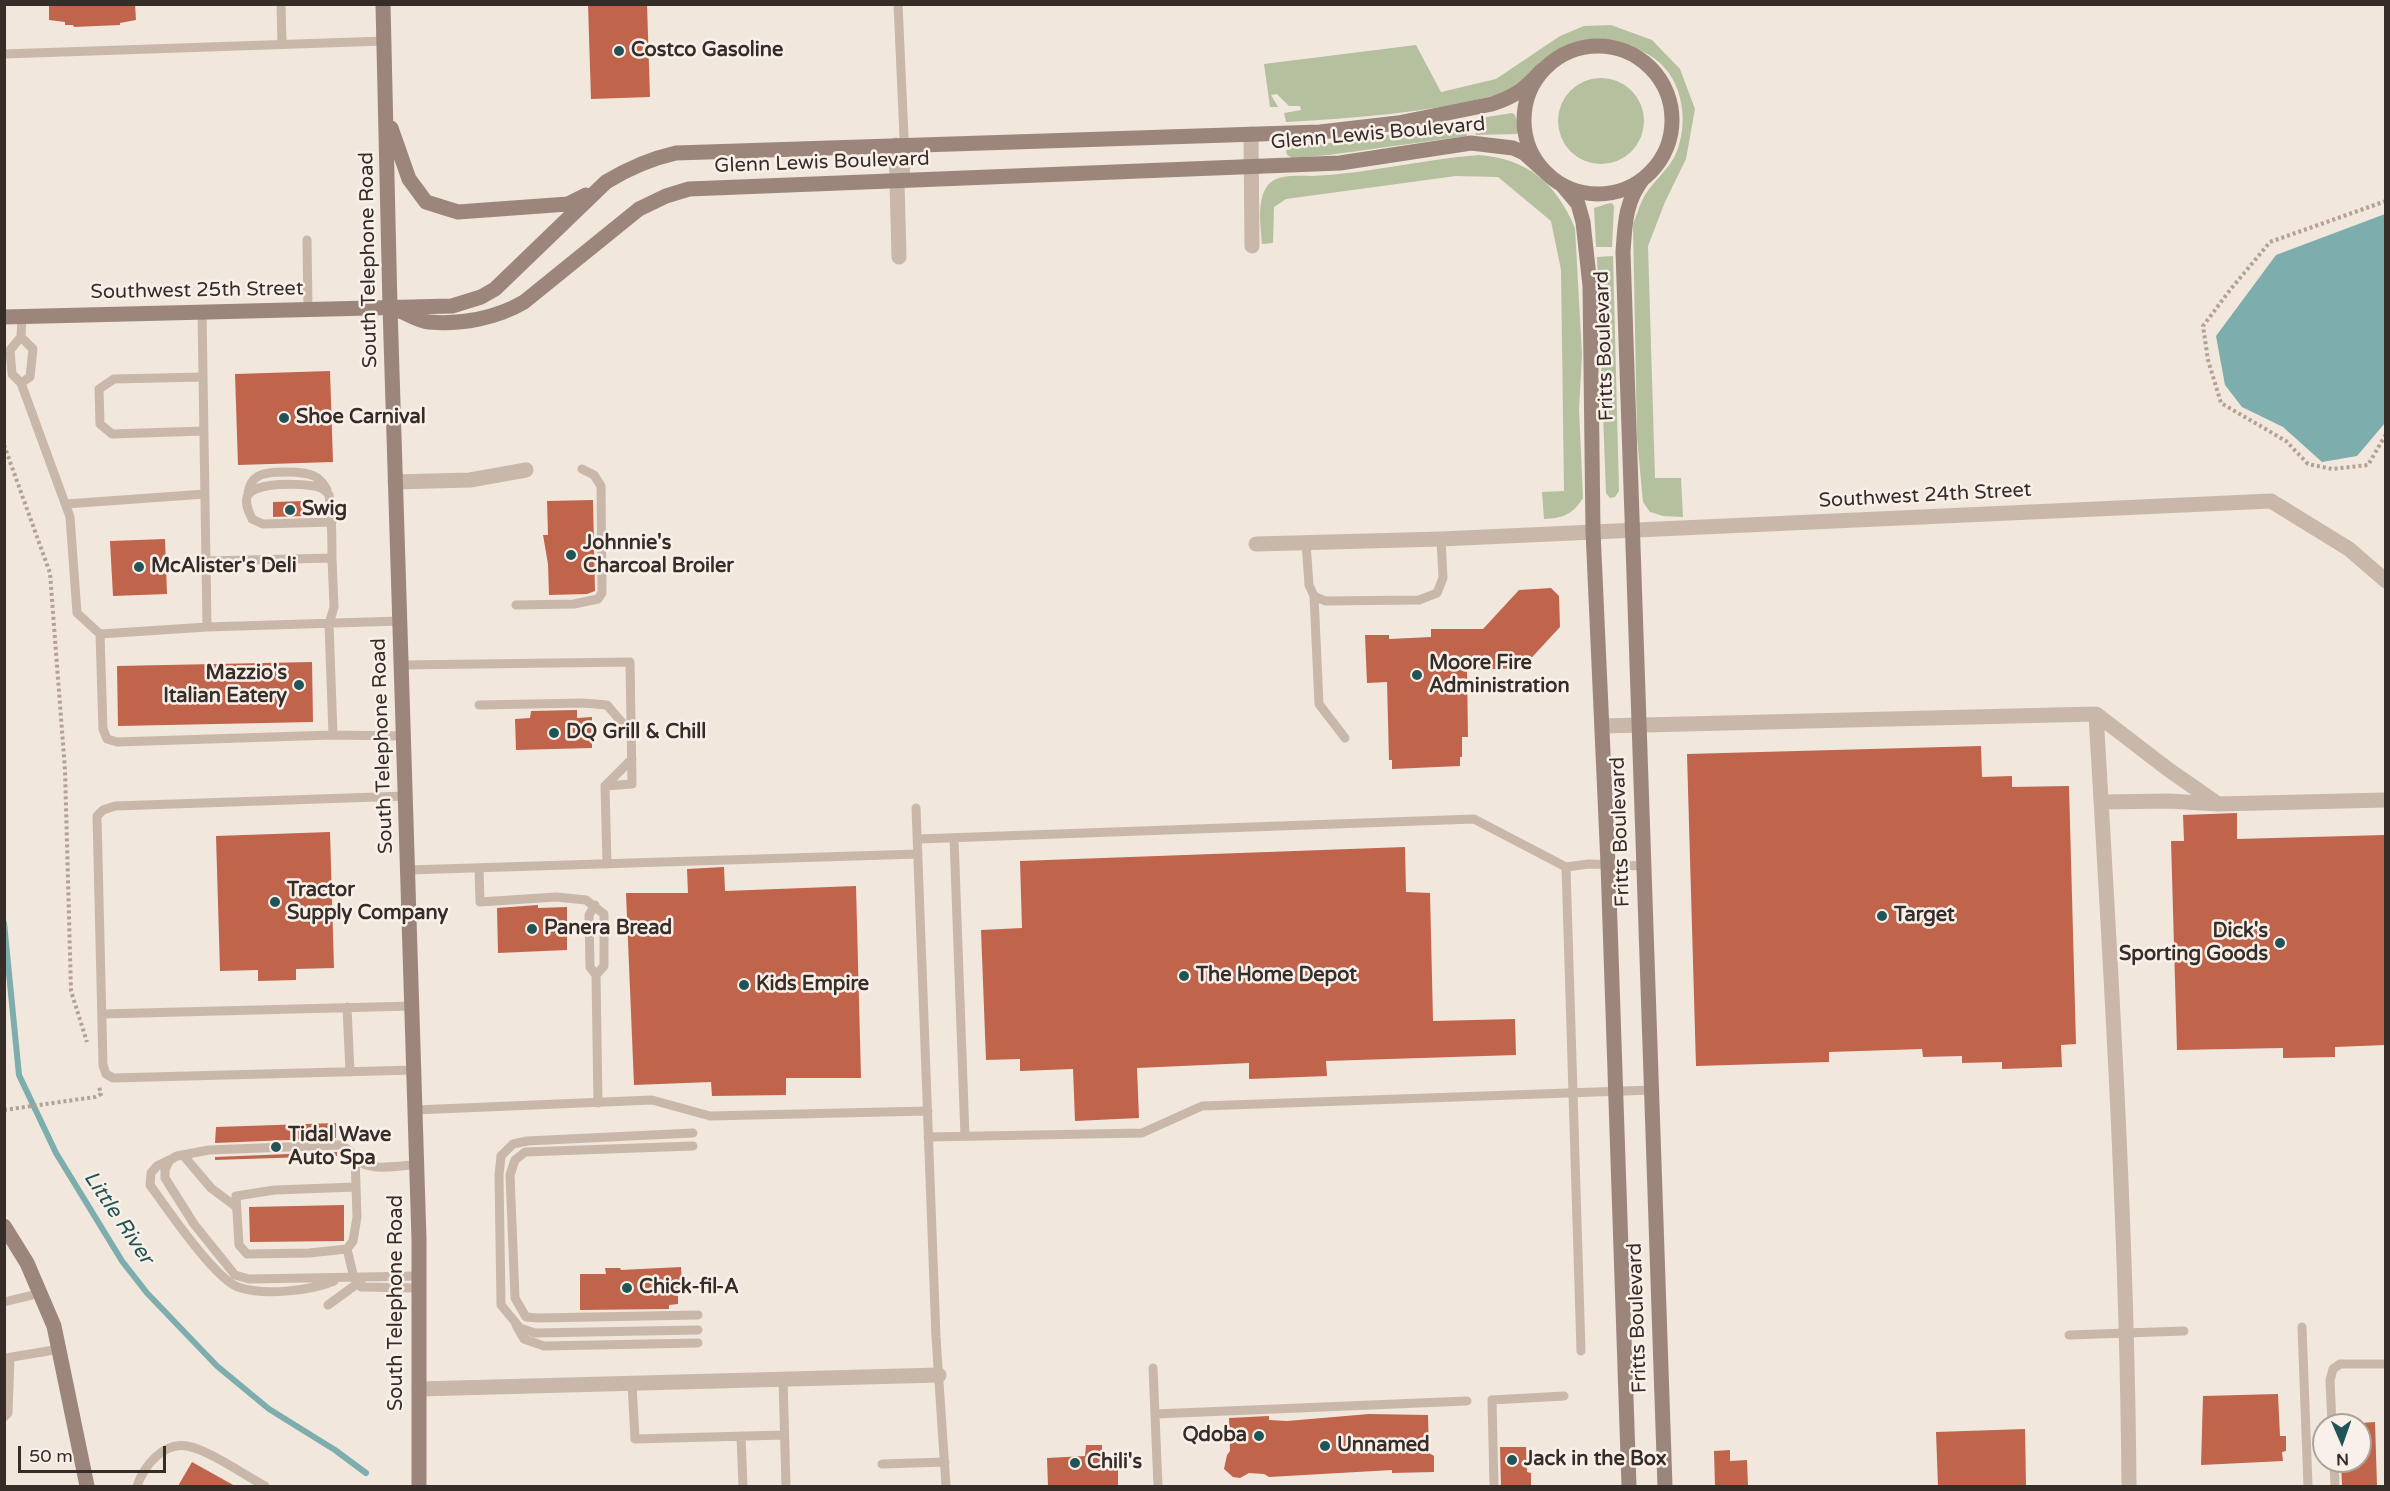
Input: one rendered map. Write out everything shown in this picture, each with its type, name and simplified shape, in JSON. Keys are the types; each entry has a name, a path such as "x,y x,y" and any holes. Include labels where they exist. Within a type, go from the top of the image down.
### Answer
{"street":[{"name":"South Telephone Road","path":"383,4 395,482 415,1110 419,1282 419,1486"},
{"path":"1585,46 1610,46 1633,54 1653,70 1667,91 1672,115 1670,140 1659,162 1642,180 1619,191 1594,194 1575,191 1562,185 1543,170 1531,154 1524,135 1523,116 1529,92 1542,70 1561,55 1585,46"},
{"name":"Glenn Lewis Boulevard","path":"390,307 452,306 481,297 495,289 599,189 625,170 649,159 676,153 1361,129 1467,110 1512,97 1525,89 1542,70"},
{"name":"Glenn Lewis Boulevard","path":"386,115 409,179 426,202 458,212 522,209 568,204 599,189"},
{"path":"1251,134 1252,246"},
{"name":"Glenn Lewis Boulevard","path":"390,307 427,322 483,319 508,311 524,302 639,209 666,196 689,189 1341,163 1471,142 1513,148 1524,153 1543,170"},
{"path":"899,257 901,145"},
{"name":"Fritts Boulevard","path":"1642,180 1631,195 1625,224 1623,252 1665,1486"},
{"name":"Fritts Boulevard","path":"1562,185 1578,204 1583,222 1590,286 1593,531 1608,864 1629,1486"},
{"name":"Southwest 25th Street","path":"4,316 390,307"},
{"path":"395,482 470,480 526,470"},
{"name":"Southwest 24th Street","path":"1256,544 1441,539 2271,501 2349,549 2385,581"},
{"path":"2096,714 2117,1089 2127,1333 2128,1486"},
{"path":"1602,726 2096,714 2218,804"},
{"path":"2101,802 2169,801 2218,804 2385,800"},
{"path":"4,1226 27,1263 54,1326 87,1486"},
{"path":"419,1389 939,1374"}],"lane":[{"path":"281,4 282,44"},
{"path":"898,4 901,145"},
{"path":"4,54 384,41"},
{"path":"307,240 308,309"},
{"path":"202,311 207,627"},
{"path":"22,316 21,336 10,350 12,374 21,383 70,517 77,613 100,634 103,729 107,739 117,742 333,735 404,736"},
{"path":"21,336 33,349 30,377 21,383"},
{"path":"203,377 114,379 99,389 99,412 100,424 112,434 204,431"},
{"path":"516,605 574,604 598,599 602,593 602,486 594,475 582,468"},
{"path":"332,522 262,524 252,519 247,507 247,496 253,489 262,486 302,484 321,487 329,495 332,522 334,607 329,624 333,735"},
{"path":"66,504 205,494"},
{"path":"1314,596 1325,601 1419,600 1437,592 1443,578 1441,539"},
{"path":"1306,543 1309,585 1314,596 1319,704 1345,738"},
{"path":"206,561 332,558"},
{"path":"100,634 207,627 400,621"},
{"path":"402,665 630,662 632,784 605,786"},
{"path":"479,705 583,703 607,705 631,733"},
{"path":"607,864 605,786 632,759"},
{"path":"406,796 115,806 103,810 97,816 103,1065 106,1074 113,1078 414,1070"},
{"path":"916,808 928,1137 946,1486"},
{"path":"918,839 1474,819 1566,867 1608,864 1644,866"},
{"path":"954,838 966,1136"},
{"path":"408,870 918,854"},
{"path":"1566,867 1581,1351"},
{"path":"479,868 480,902 556,897 586,900 595,905 604,914 604,966 596,975"},
{"path":"595,905 589,915 590,967 596,975 598,1103"},
{"path":"102,1014 412,1005"},
{"path":"347,1007 350,1072"},
{"path":"928,1137 1142,1133 1202,1106 1652,1090"},
{"path":"415,1110 652,1100 710,1116 927,1111"},
{"path":"693,1133 527,1141 513,1144 501,1156 499,1175 501,1305 520,1328 535,1334 698,1330"},
{"path":"342,1278 329,1284 289,1291 237,1287 224,1277 194,1244 150,1185 151,1173 158,1166 170,1160 209,1150 340,1145 350,1149 363,1164 416,1165"},
{"path":"693,1146 525,1152 515,1160 510,1175 515,1298 526,1317 698,1315"},
{"path":"183,1155 211,1188 235,1206"},
{"path":"355,1157 357,1217 352,1241 347,1249 355,1280 363,1288 419,1282"},
{"path":"170,1160 165,1169 165,1178 194,1224 235,1275 249,1279 342,1278 355,1280 372,1277 419,1282"},
{"path":"355,1175 385,1166"},
{"path":"347,1249 309,1254 247,1254 239,1245 236,1196 247,1193 356,1187"},
{"path":"328,1305 355,1280"},
{"path":"4,1302 41,1293"},
{"path":"512,1318 524,1339 544,1346 698,1343"},
{"path":"2302,1327 2308,1486"},
{"path":"2069,1335 2184,1331"},
{"path":"4,1417 8,1413 7,1358 60,1349"},
{"path":"2331,1413 2330,1380 2333,1369 2340,1364 2385,1364"},
{"path":"1153,1368 1158,1486"},
{"path":"783,1379 786,1486"},
{"path":"632,1384 635,1439 784,1435"},
{"path":"1494,1486 1492,1400 1564,1396"},
{"path":"1155,1414 1467,1401"},
{"path":"741,1436 743,1486"},
{"path":"137,1486 146,1468 158,1455 172,1448 186,1446 205,1453 265,1486"},
{"path":"882,1464 945,1462"}],"path":[{"path":"2385,201 2270,242 2203,326 2208,360 2220,403 2286,441 2308,464 2332,468 2368,465 2385,434"},
{"path":"4,445 50,573 65,770 71,991 88,1045"},
{"path":"4,1110 95,1098 100,1094 98,1084"}],"green space":[{"path":"1611,25 1652,40 1680,69 1695,109 1686,159 1665,202 1648,246 1655,478 1681,478 1683,517 1663,516 1650,512 1643,502 1637,438 1633,224 1645,195 1677,151 1683,124 1680,97 1669,73 1660,63 1649,55 1623,43 1604,40 1586,41 1576,43 1554,54 1516,86 1505,92 1467,102 1390,114 1286,122 1284,113 1301,110 1300,106 1289,106 1277,94 1271,95 1278,107 1270,107 1264,64 1416,45 1441,92 1496,79 1560,36 1584,26"},
{"path":"1601,78 1618,81 1632,90 1641,104 1644,121 1641,138 1632,152 1618,161 1601,164 1584,161 1570,152 1561,138 1558,121 1561,104 1570,90 1584,81"},
{"path":"1512,113 1515,115 1519,131 1517,134 1476,135 1474,119"},
{"path":"1464,122 1467,136 1293,158 1287,155 1286,151 1290,145 1347,142"},
{"path":"1479,155 1512,162 1538,176 1559,198 1575,228 1582,355 1579,409 1583,498 1571,512 1557,518 1544,519 1542,492 1564,491 1561,270 1551,221 1498,177 1456,176 1286,199 1274,207 1273,243 1262,244 1260,214 1262,198 1264,191 1272,181 1288,176 1332,175"},
{"path":"1610,203 1614,207 1612,247 1596,247 1594,208"},
{"path":"1613,256 1619,491 1615,497 1610,498 1606,493 1597,257"}],"water":[{"path":"2385,214 2385,423 2357,456 2322,462 2283,427 2242,407 2225,385 2216,336 2276,255"}],"building":[{"path":"49,4 135,4 136,20 120,23 120,25 74,27 65,25 65,22 49,20"},
{"name":"Costco Gasoline","path":"588,4 647,4 650,97 591,99"},
{"name":"Shoe Carnival","path":"330,371 333,462 238,465 235,374"},
{"name":"Johnnie's Charcoal Broiler","path":"593,500 595,591 587,594 549,595 548,564 543,535 548,535 547,501"},
{"name":"Swig","path":"305,501 306,516 273,517 273,502"},
{"name":"McAlister's Deli","path":"165,539 167,594 113,596 110,541"},
{"name":"Moore Fire Administration","path":"1551,588 1559,596 1560,627 1522,668 1467,670 1468,737 1462,737 1460,766 1392,769 1392,760 1389,760 1387,682 1367,683 1365,635 1389,635 1389,639 1431,637 1431,629 1483,629 1519,590"},
{"path":"312,662 313,722 118,726 117,666"},
{"name":"DQ Grill & Chill","path":"577,710 577,718 592,717 592,748 516,750 515,719 530,718 531,711"},
{"name":"Target","path":"1981,746 1982,777 2012,776 2012,787 2069,786 2076,1044 2061,1045 2062,1067 2002,1069 2002,1062 1962,1063 1962,1056 1923,1057 1922,1049 1829,1052 1829,1062 1696,1066 1687,754"},
{"name":"Dick's Sporting Goods","path":"2237,813 2237,839 2385,835 2385,1045 2335,1047 2335,1057 2283,1058 2283,1048 2177,1050 2171,841 2184,841 2183,815"},
{"name":"Tractor Supply Company","path":"330,832 334,968 296,969 296,980 258,981 258,970 220,971 216,836"},
{"name":"The Home Depot","path":"1405,847 1406,892 1430,893 1433,1021 1515,1019 1516,1055 1326,1061 1327,1076 1249,1079 1249,1063 1137,1068 1139,1118 1075,1121 1073,1069 1020,1071 1020,1059 986,1060 981,930 1022,928 1020,861"},
{"name":"Kids Empire","path":"724,867 725,891 856,886 861,1078 786,1078 786,1095 712,1096 711,1082 634,1085 626,893 688,893 687,869"},
{"name":"Panera Bread","path":"538,905 538,908 567,907 567,950 498,953 497,908"},
{"path":"336,1123 336,1138 215,1143 216,1127"},
{"path":"337,1152 337,1156 215,1160 215,1157"},
{"path":"344,1205 344,1241 250,1242 249,1207"},
{"name":"Chick-fil-A","path":"681,1267 682,1289 678,1290 678,1304 669,1305 669,1309 580,1310 580,1274 606,1274 605,1268 620,1268 621,1270"},
{"path":"2278,1394 2280,1436 2286,1436 2286,1451 2282,1452 2283,1461 2201,1465 2203,1396"},
{"path":"1369,1414 1428,1415 1429,1453 1434,1456 1434,1472 1392,1473 1392,1470 1269,1477 1264,1474 1249,1473 1240,1478 1233,1477 1224,1469 1230,1451 1229,1418 1269,1416 1269,1420 1287,1421"},
{"path":"2372,1422 2375,1422 2377,1486 2342,1486 2341,1473 2372,1473"},
{"path":"2025,1429 2026,1486 1938,1486 1936,1432"},
{"name":"Chili's","path":"1086,1445 1102,1445 1102,1469 1118,1468 1118,1486 1048,1486 1047,1458 1085,1456"},
{"name":"Jack in the Box","path":"1500,1447 1526,1447 1527,1472 1531,1473 1531,1486 1501,1486"},
{"path":"1730,1450 1730,1461 1747,1460 1748,1486 1715,1486 1714,1451"},
{"path":"192,1462 235,1486 178,1486"}],"waterway":[{"name":"Little River","path":"4,923 19,1075 56,1153 122,1261 147,1293 217,1366 269,1409 335,1450 366,1473"}],"place":[{"name":"Costco Gasoline","path":"619,51"},
{"name":"Shoe Carnival","path":"284,418"},
{"name":"Swig","path":"290,510"},
{"name":"Johnnie's Charcoal Broiler","path":"571,555"},
{"name":"McAlister's Deli","path":"139,567"},
{"name":"Moore Fire Administration","path":"1417,675"},
{"name":"Mazzio's Italian Eatery","path":"299,685"},
{"name":"DQ Grill & Chill","path":"554,733"},
{"name":"Tractor Supply Company","path":"275,902"},
{"name":"Target","path":"1882,916"},
{"name":"Panera Bread","path":"532,929"},
{"name":"Dick's Sporting Goods","path":"2280,943"},
{"name":"The Home Depot","path":"1184,976"},
{"name":"Kids Empire","path":"744,985"},
{"name":"Tidal Wave Auto Spa","path":"276,1147"},
{"name":"Chick-fil-A","path":"627,1288"},
{"name":"Qdoba","path":"1259,1436"},
{"name":"Unnamed","path":"1325,1446"},
{"name":"Jack in the Box","path":"1512,1460"},
{"name":"Chili's","path":"1075,1463"}]}
